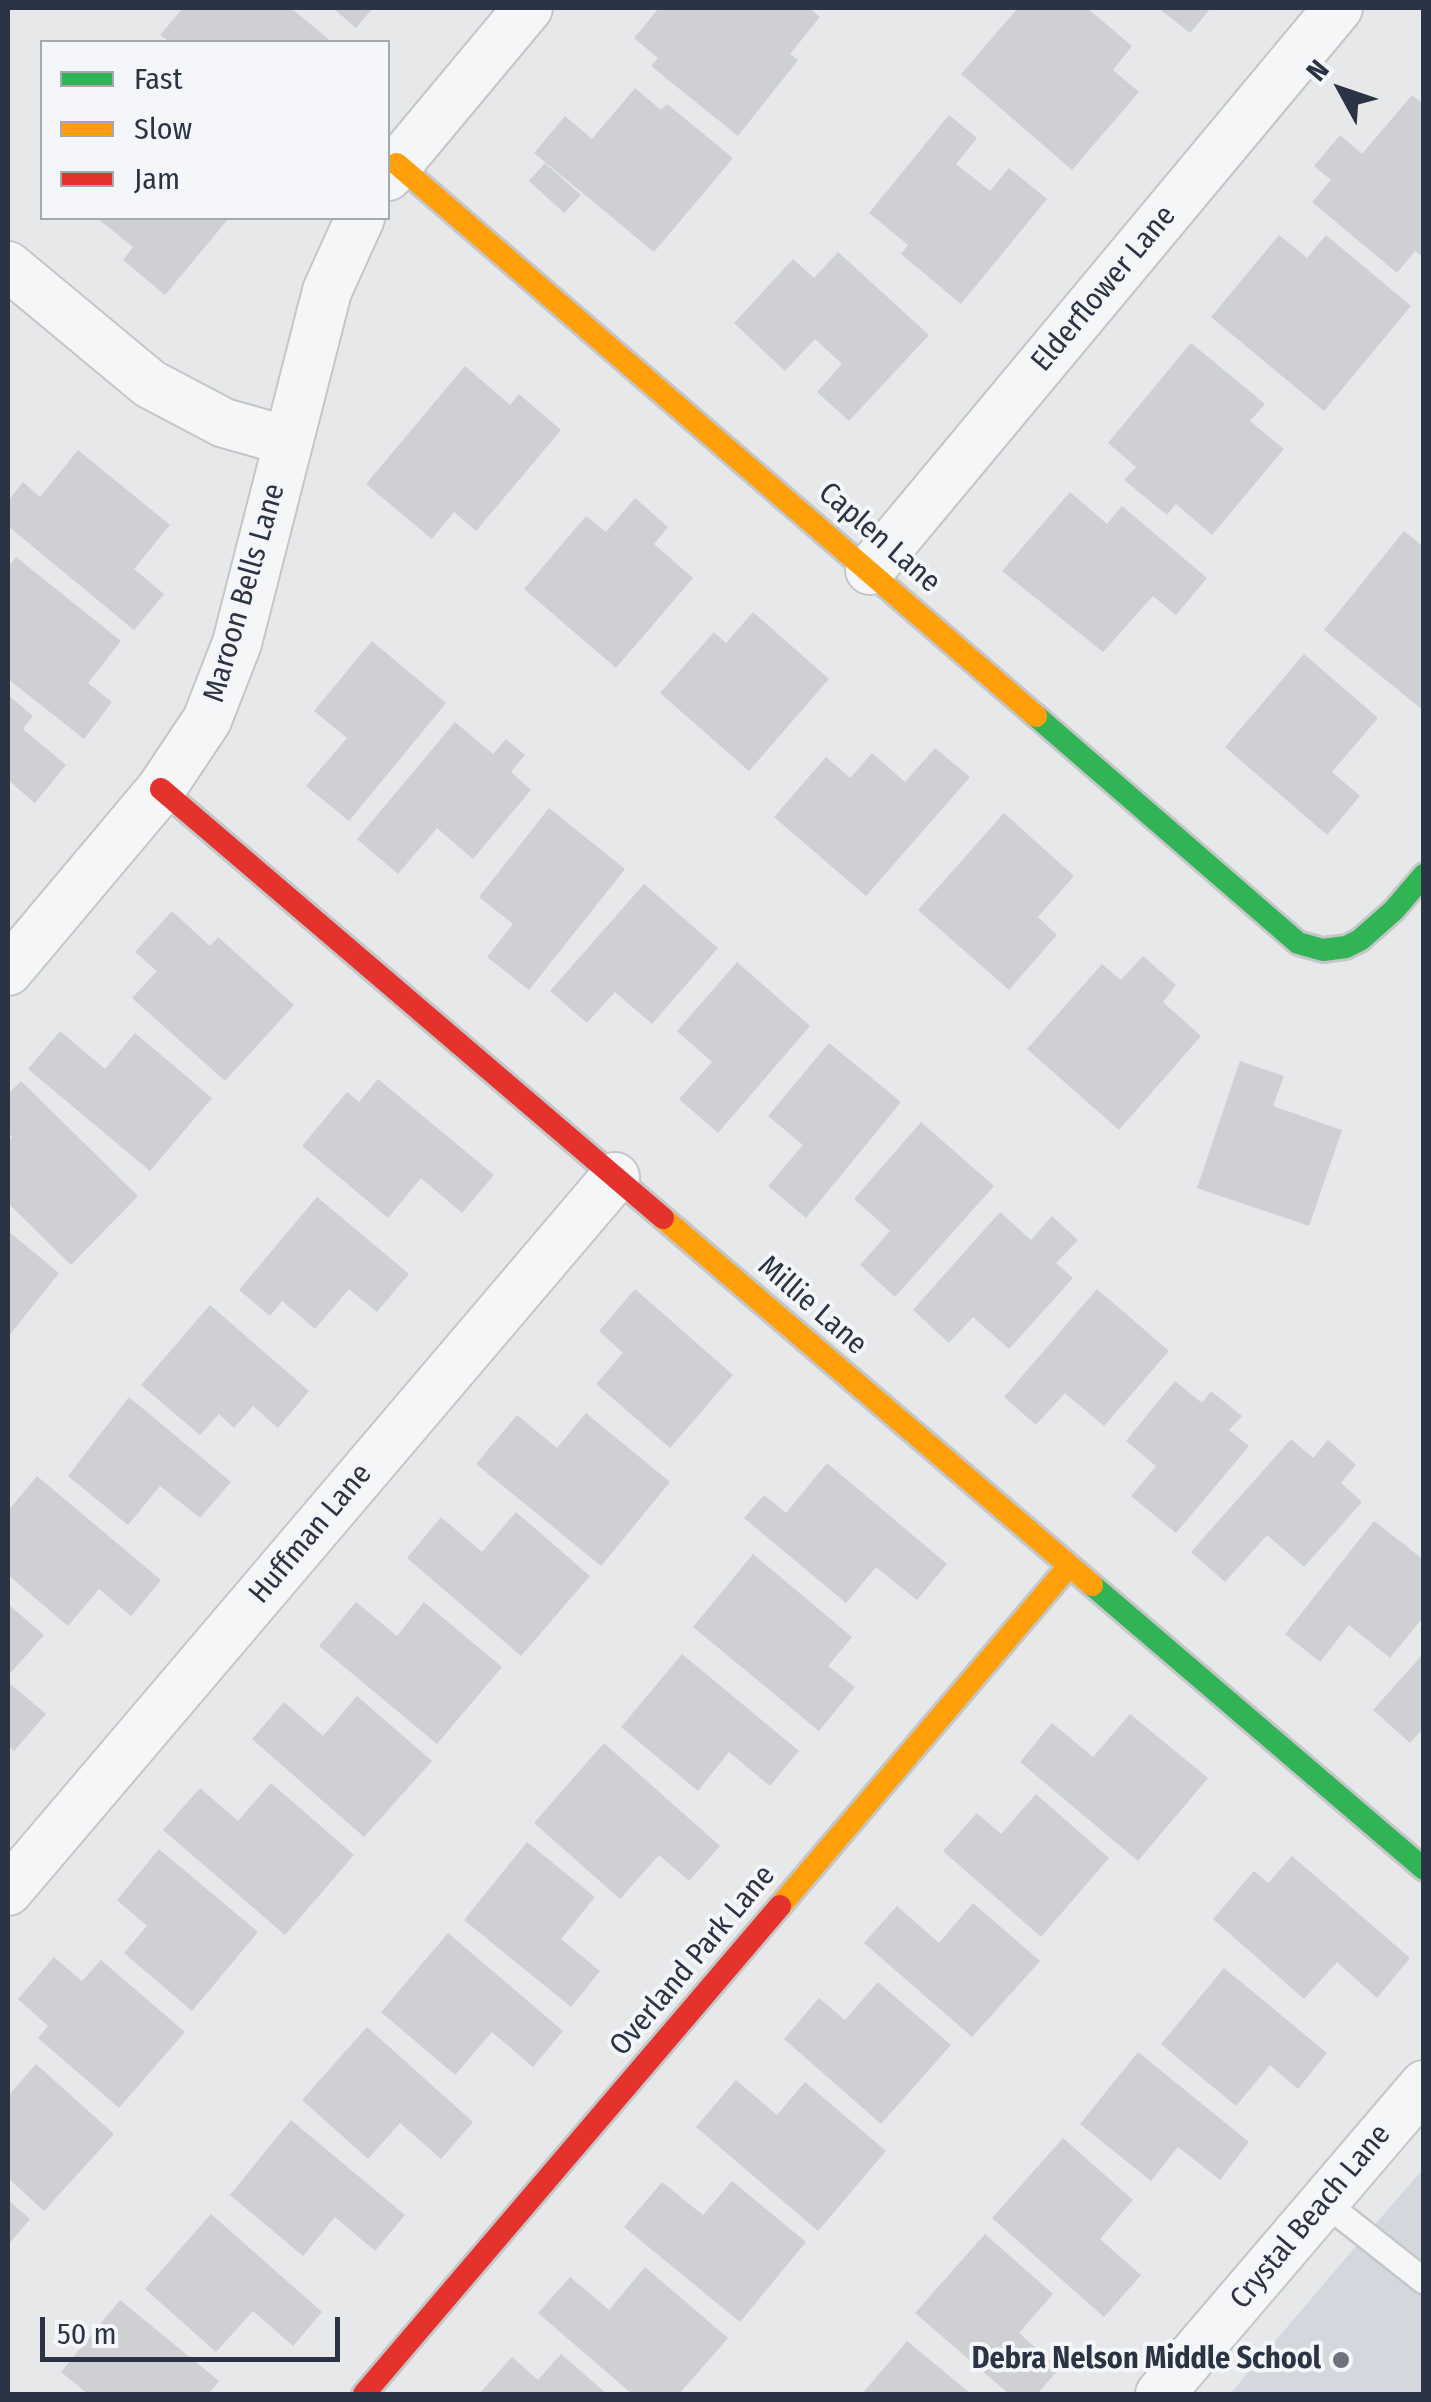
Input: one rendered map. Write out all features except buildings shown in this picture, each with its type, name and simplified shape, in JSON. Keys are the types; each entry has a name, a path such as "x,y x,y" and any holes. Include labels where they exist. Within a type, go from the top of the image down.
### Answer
{"street":[{"path":"392,170 528,8"},
{"name":"Elderflower Lane","path":"870,570 1338,8"},
{"name":"Caplen Lane","path":"392,170 870,570 1277,927 1309,948 1346,946 1360,940 1394,910 1424,875"},
{"name":"Maroon Bells Lane","path":"8,971 186,756 224,682 327,291 359,220"},
{"path":"8,266 150,384 224,423 288,441"},
{"name":"Millie Lane","path":"161,789 1424,1870"},
{"name":"Huffman Lane","path":"8,1891 615,1178"},
{"name":"Overland Park Lane","path":"364,2394 1069,1566"},
{"name":"Crystal Beach Lane","path":"1160,2394 1424,2085"}],"lane":[{"path":"1324,2202 1424,2281"}],"shaded area":[{"name":"Debra Nelson Middle School","path":"1423,2169 1423,2394 1230,2394 1345,2259"}],"traffic: fast":[{"path":"1036,716 1298,943 1323,950 1346,947 1360,940 1394,910 1424,875"},
{"path":"1092,1585 1424,1869"}],"traffic: slow":[{"path":"397,164 1036,716"},
{"path":"663,1218 1092,1585"},
{"path":"780,1906 1069,1566"}],"traffic: jam":[{"path":"161,789 663,1218"},
{"path":"364,2394 780,1906"}],"place":[{"name":"Debra Nelson Middle School","path":"1341,2360"}]}
